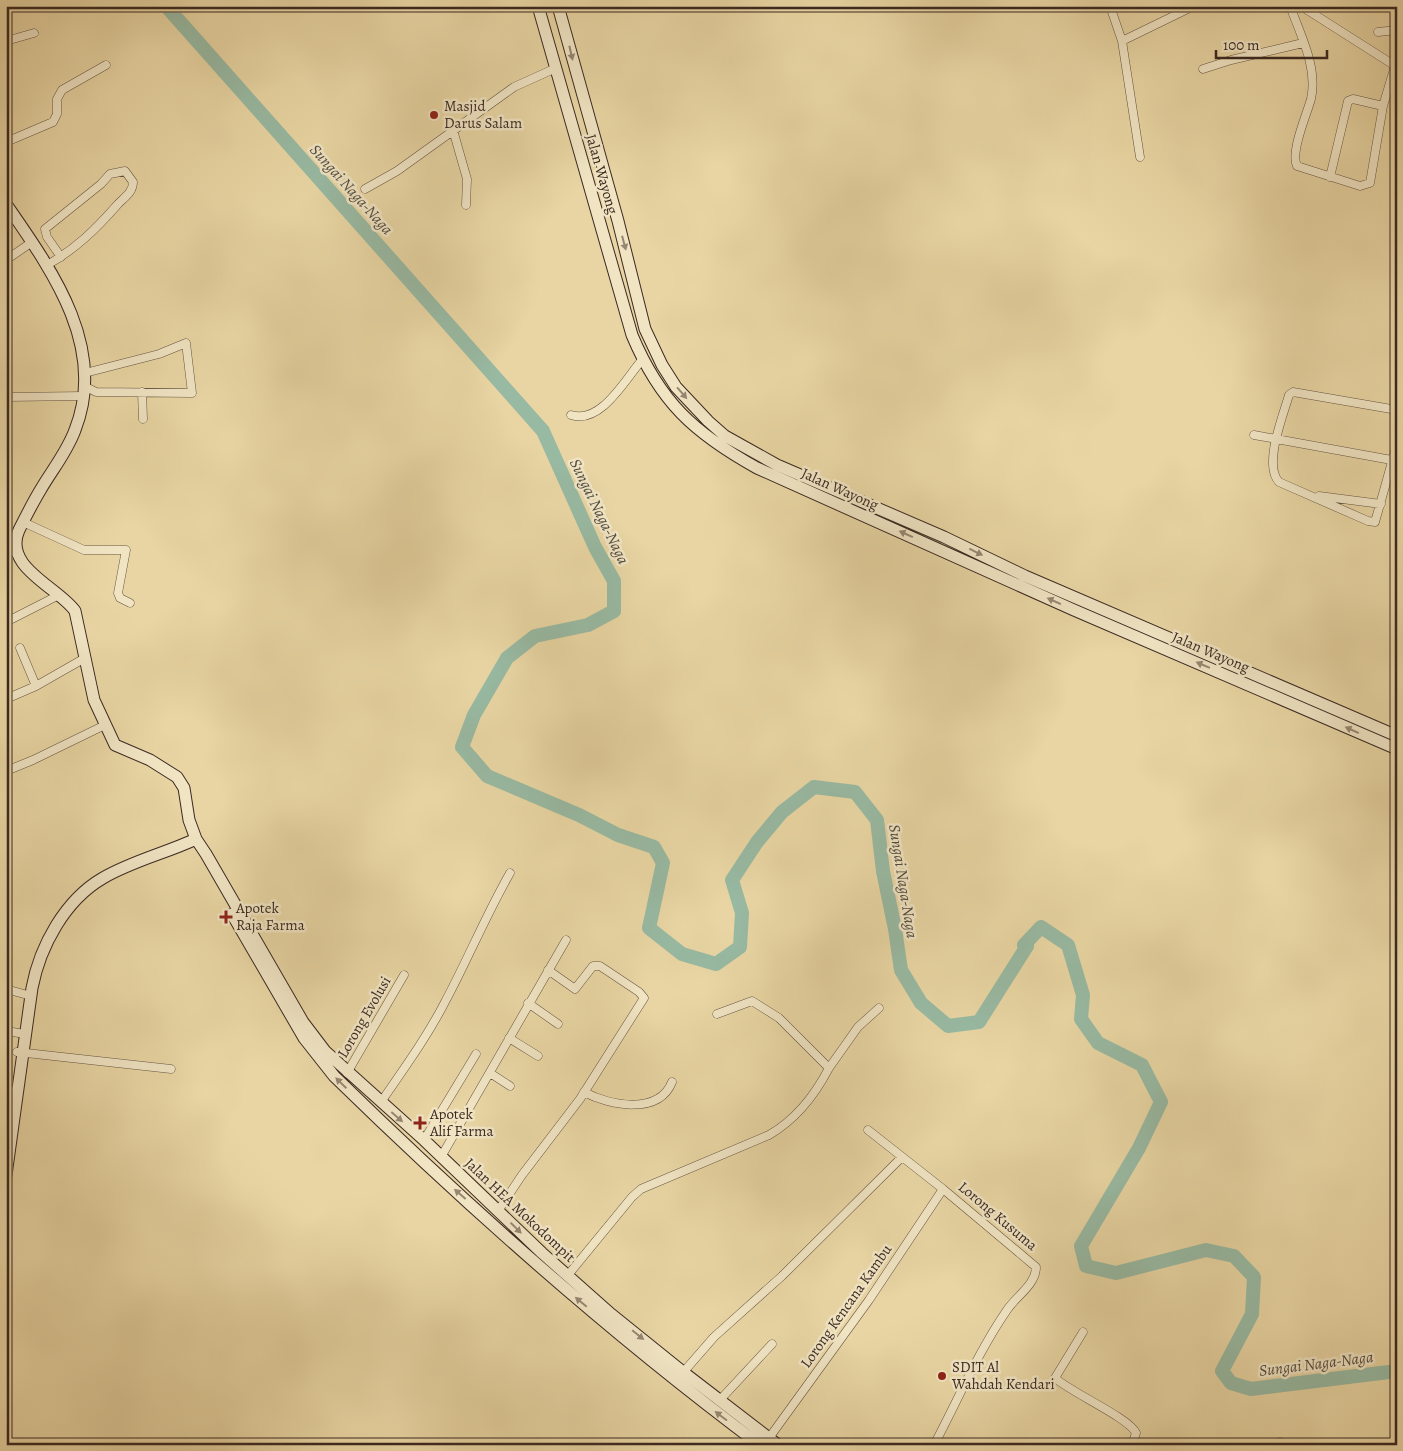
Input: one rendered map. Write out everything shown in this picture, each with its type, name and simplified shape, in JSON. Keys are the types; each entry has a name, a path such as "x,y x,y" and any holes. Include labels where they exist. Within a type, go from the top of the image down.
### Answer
{"street":[{"name":"Jalan Wayong","path":"538,6 628,323 642,360 653,379 692,424 711,441 757,468 1074,610 1397,749"},
{"name":"Jalan Wayong","path":"558,6 621,231 646,329 662,365 676,387 725,436 777,465 944,537 1026,576 1397,736"},
{"path":"1110,6 1122,41 1140,157"},
{"path":"1122,41 1194,6"},
{"path":"1290,6 1314,76 1313,89 1300,134 1295,163 1297,166 1360,186 1370,183 1383,106 1396,67 1301,6"},
{"path":"1378,32 1397,30"},
{"path":"6,41 34,33"},
{"path":"1203,70 1231,60 1303,43"},
{"path":"6,142 53,122 57,114 56,99 62,90 106,65"},
{"path":"365,189 397,171 514,87 556,68"},
{"path":"1330,177 1348,101 1353,98 1383,106"},
{"path":"453,130 467,179 468,193 466,205"},
{"path":"47,265 61,257 87,237 130,192 133,182 125,171 110,174 101,184 45,229 47,237 61,257"},
{"path":"6,204 47,265 63,293 75,323 85,373 80,418 68,445 23,522 11,552 34,576 59,595 75,612 94,700 115,745 150,760 177,777 184,788 189,820 196,840 103,878 70,908 46,943 35,971 19,1033 20,1052 9,1090 6,1138"},
{"path":"6,260 32,242"},
{"path":"6,397 84,391 192,393 186,343 159,354 85,373"},
{"path":"571,415 584,417 606,404 642,360"},
{"path":"142,392 143,419"},
{"path":"1397,410 1293,392 1289,396 1277,438 1272,463 1273,472 1279,482 1371,522 1377,519 1395,459 1397,444"},
{"path":"1254,435 1395,459"},
{"path":"1312,495 1381,504"},
{"path":"23,522 84,550 126,550 118,593 120,598 130,602"},
{"path":"6,622 59,595"},
{"path":"20,648 36,686"},
{"path":"6,700 36,686 85,658"},
{"path":"6,771 105,725"},
{"name":"Jalan HEA Mokodompit","path":"196,840 206,854 303,1022 325,1051 347,1073 424,1140 498,1211 539,1257 568,1275 679,1377 720,1401 769,1443"},
{"name":"Jalan HEA Mokodompit","path":"196,840 195,847 264,971 304,1038 322,1063 364,1105 480,1211 539,1257 679,1377 769,1443"},
{"path":"381,1102 444,1005 475,944 488,911 510,873"},
{"path":"441,1157 566,940"},
{"path":"498,1211 522,1175 584,1092 644,998 640,992 600,966 593,966 575,989 548,970"},
{"name":"Lorong Evolusi","path":"347,1073 404,974"},
{"path":"6,989 28,995"},
{"path":"6,1175 28,995"},
{"path":"717,1014 745,1002 756,1002 779,1018 829,1068"},
{"path":"528,1003 558,1024"},
{"path":"568,1275 632,1197 641,1189 769,1135 781,1128 805,1104 858,1027 879,1008"},
{"path":"6,1032 19,1033"},
{"path":"509,1038 538,1056"},
{"path":"20,1052 171,1069"},
{"path":"424,1140 476,1054"},
{"path":"490,1073 510,1086"},
{"path":"584,1092 634,1105 651,1103 663,1098 672,1082"},
{"path":"868,1130 943,1189"},
{"path":"679,1377 714,1337 782,1276 902,1156"},
{"name":"Lorong Kencana Kambu","path":"769,1443 869,1300 943,1189"},
{"name":"Lorong Kusuma","path":"934,1445 996,1326 1036,1274 1036,1267 1033,1263 943,1189"},
{"path":"480,1211 488,1202"},
{"path":"1082,1332 1056,1375 1056,1380 1130,1425 1136,1433 1132,1445"},
{"path":"720,1401 772,1344"},
{"path":"1275,1445 1280,1442 1285,1445"}],"waterway":[{"name":"Sungai Naga-Naga","path":"166,6 543,431 595,547 614,581 614,611 588,625 535,636 507,658 474,715 462,747 487,776 579,815 618,835 654,847 663,863 649,928 682,954 716,964 740,947 742,913 732,880 757,842 782,812 814,787 855,792 877,820 883,871 901,970 921,1003 948,1026 979,1022 1027,946 1024,945 1041,927 1068,945 1083,995 1081,1019 1098,1043 1142,1065 1161,1102 1139,1148 1081,1246 1086,1266 1116,1273 1206,1250 1234,1256 1254,1277 1252,1314 1222,1371 1231,1383 1251,1389 1397,1371"}],"place":[{"name":"Masjid Darus Salam","path":"434,115"},
{"name":"Apotek Raja Farma","path":"226,917"},
{"name":"Apotek Alif Farma","path":"420,1123"},
{"name":"SDIT Al Wahdah Kendari","path":"942,1376"}]}
